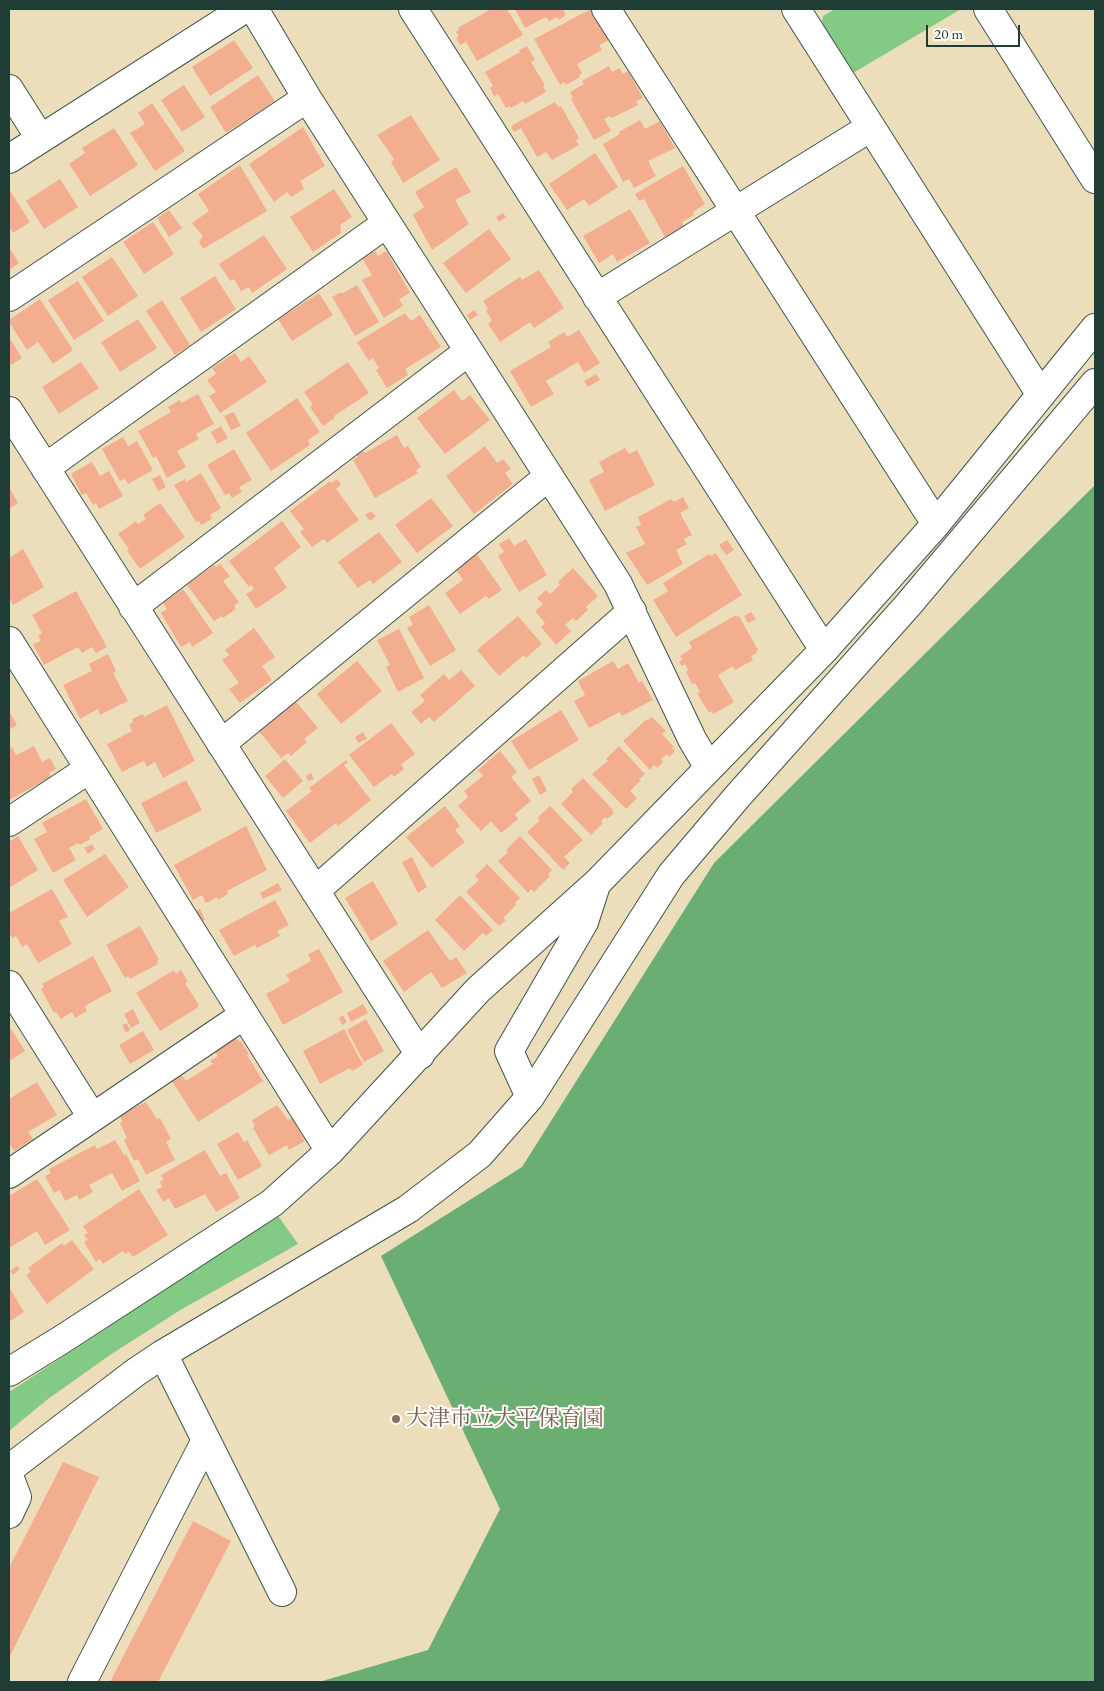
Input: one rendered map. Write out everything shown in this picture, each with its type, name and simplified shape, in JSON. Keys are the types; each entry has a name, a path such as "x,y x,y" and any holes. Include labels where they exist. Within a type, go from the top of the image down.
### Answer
{"street":[{"path":"9,159 244,9"},
{"path":"254,9 307,98 618,584 692,739 709,768"},
{"path":"413,9 824,650"},
{"path":"606,9 936,524"},
{"path":"988,9 1095,179"},
{"path":"806,12 871,127 1041,395"},
{"path":"9,89 40,138"},
{"path":"9,297 307,98"},
{"path":"597,297 871,127"},
{"path":"45,468 387,223"},
{"path":"9,1372 272,1203 330,1151 478,990 597,884 824,650 936,524 1095,328"},
{"path":"133,606 469,351"},
{"path":"9,1469 136,1372 163,1354 408,1209 480,1154 530,1097 671,876 737,797 908,605 1095,383"},
{"path":"9,411 420,1055"},
{"path":"221,744 549,476"},
{"path":"315,891 632,611"},
{"path":"10,644 330,1151"},
{"path":"9,822 90,769"},
{"path":"530,1097 509,1052 584,922 597,884"},
{"path":"11,992 92,1118"},
{"path":"9,1174 244,1015"},
{"path":"163,1354 282,1592"},
{"path":"82,1682 206,1440"},
{"path":"9,1476 17,1498 9,1514"}],"green space":[{"path":"835,9 961,9 848,76 821,31 823,16"},
{"path":"1095,485 1095,1682 319,1682 428,1650 500,1509 381,1256 522,1167 714,863"},
{"path":"274,1210 298,1244 182,1309 110,1355 48,1399 9,1431 9,1392 107,1328"}],"building":[{"path":"491,9 507,9 523,35 477,61 466,42 460,45 456,38 459,36 456,32 459,30 458,28"},
{"path":"515,9 563,9 566,15 559,20 557,17 549,21 546,17 525,28"},
{"path":"591,9 609,40 599,45 602,50 577,64 582,73 579,75 580,77 566,85 564,82 560,85 534,39"},
{"path":"234,40 253,68 210,96 192,67"},
{"path":"527,46 535,60 531,62 545,85 543,86 546,92 525,104 523,101 511,108 509,106 506,108 498,94 494,96 490,88 493,86 485,72"},
{"path":"609,66 612,72 620,68 623,74 628,71 643,98 636,101 638,105 612,118 610,116 604,119 611,131 594,140 571,99 573,98 570,92 584,84 582,81"},
{"path":"258,75 275,101 226,133 210,107"},
{"path":"184,85 205,117 182,132 161,100"},
{"path":"555,102 558,107 561,106 579,138 576,140 579,145 552,160 546,152 537,157 521,128 514,132 511,126"},
{"path":"152,103 185,151 155,171 130,133 145,124 138,113"},
{"path":"411,115 440,160 403,183 391,162 394,159 377,135"},
{"path":"640,120 645,129 660,121 675,148 648,161 656,176 634,188 629,179 623,182 603,144"},
{"path":"303,127 325,166 300,181 304,189 291,197 287,192 274,202 249,164"},
{"path":"114,128 138,165 90,196 69,164 85,153 82,148"},
{"path":"595,153 618,187 589,206 584,199 567,210 549,184"},
{"path":"240,165 267,211 203,249 199,242 203,236 192,223 209,211 198,194"},
{"path":"683,166 705,204 693,212 694,215 682,222 685,227 666,239 644,199 639,201 635,194"},
{"path":"456,167 471,192 455,200 469,224 432,250 413,215 424,207 415,192"},
{"path":"60,179 78,207 44,229 26,201"},
{"path":"9,189 30,222 13,233 9,227"},
{"path":"334,189 352,217 340,225 341,233 313,252 290,217"},
{"path":"630,209 650,243 617,262 613,254 599,263 583,236"},
{"path":"169,210 182,228 169,237 157,218"},
{"path":"503,213 506,217 499,222 496,217"},
{"path":"153,222 174,254 144,274 123,242"},
{"path":"489,229 511,259 466,293 443,263"},
{"path":"264,235 287,269 252,293 249,287 241,291 234,279 230,281 219,264"},
{"path":"9,247 19,263 9,270"},
{"path":"375,251 378,256 387,252 410,293 399,299 403,306 384,318 362,280 372,275 362,258"},
{"path":"112,257 138,296 108,316 82,277"},
{"path":"539,270 564,308 534,328 530,322 500,342 488,324 492,320 486,311 488,309 483,301 520,277 522,280"},
{"path":"215,276 236,309 201,332 180,298"},
{"path":"78,281 104,321 74,340 48,300"},
{"path":"357,285 379,322 355,336 332,297"},
{"path":"319,293 333,315 292,341 278,319"},
{"path":"40,299 73,350 53,364 38,342 27,350 9,322 9,320"},
{"path":"162,300 190,345 175,355 146,311"},
{"path":"474,310 478,315 470,320 467,315"},
{"path":"405,313 411,321 420,315 441,347 405,369 408,375 387,388 376,370 379,368 373,358 369,361 357,342"},
{"path":"138,319 157,348 120,372 101,342"},
{"path":"579,330 600,363 584,373 578,362 546,381 554,394 531,407 510,371 551,347 548,342 564,332 567,337"},
{"path":"9,337 22,358 11,365 9,361"},
{"path":"235,353 241,362 249,356 267,382 220,413 209,396 216,392 207,380 216,374 212,368"},
{"path":"81,362 99,388 59,414 42,387"},
{"path":"348,362 369,393 334,416 335,418 323,426 310,407 313,405 304,392"},
{"path":"596,374 600,380 588,387 584,381"},
{"path":"454,390 462,401 470,395 490,420 445,454 417,418"},
{"path":"198,394 214,424 196,434 199,439 177,451 186,467 167,478 156,456 153,458 138,431 171,412 168,407 180,400 181,403"},
{"path":"297,398 320,432 308,440 310,445 271,471 246,433"},
{"path":"234,412 241,426 231,430 224,416"},
{"path":"221,426 228,438 217,444 211,432"},
{"path":"397,435 404,448 408,446 421,467 416,470 418,473 375,498 353,460 358,457 356,455 363,451 365,453"},
{"path":"123,437 128,446 137,441 153,470 128,484 125,479 120,481 102,449"},
{"path":"485,446 497,463 503,459 511,469 505,473 513,484 474,514 446,476"},
{"path":"625,448 629,454 637,450 655,485 605,511 589,480 604,472 599,462"},
{"path":"234,449 252,480 239,487 242,492 232,498 229,493 225,495 207,465"},
{"path":"92,462 100,476 109,471 123,496 99,509 96,503 93,505 86,493 82,495 71,474"},
{"path":"201,473 221,508 210,515 212,519 201,525 199,521 196,522 174,485 185,479 186,482"},
{"path":"160,475 166,487 158,491 152,479"},
{"path":"337,479 341,484 336,489 359,520 327,543 324,539 312,547 300,532 304,529 290,511 330,481 331,483"},
{"path":"9,487 18,503 9,509"},
{"path":"683,497 689,508 680,513 692,535 684,539 687,544 676,550 683,564 647,585 626,553 645,544 636,527 641,525 638,517 671,499 674,502"},
{"path":"431,498 453,526 417,553 395,525"},
{"path":"160,503 185,537 140,569 118,534 136,521 138,524 146,519 143,515"},
{"path":"371,511 376,516 370,521 365,515"},
{"path":"282,521 301,547 274,568 287,588 256,609 246,594 254,589 251,585 249,587 229,561"},
{"path":"379,532 402,562 373,584 370,580 358,588 338,562"},
{"path":"509,538 514,546 526,539 547,575 519,592 498,556 504,552 499,544"},
{"path":"727,540 734,550 726,555 719,545"},
{"path":"23,549 44,587 13,605 9,597 9,558"},
{"path":"476,553 502,590 489,599 486,596 460,614 445,593 463,580 455,568"},
{"path":"716,553 742,595 676,637 653,600 668,591 663,583 709,554 711,556"},
{"path":"220,564 230,576 223,581 239,602 234,606 236,609 223,618 222,616 214,621 187,585 214,565 216,567"},
{"path":"573,568 598,596 586,607 588,610 576,621 573,618 565,625 571,631 556,645 541,627 545,623 535,611 543,604 537,598 546,590 550,594 560,585 558,582"},
{"path":"183,589 213,633 192,647 190,642 181,647 161,613 167,609 163,603"},
{"path":"76,591 107,647 96,653 92,647 82,653 78,647 44,665 33,644 41,641 38,636 42,633 32,615"},
{"path":"429,605 456,650 430,666 407,628 413,625 409,617"},
{"path":"751,612 756,619 748,623 744,616"},
{"path":"736,615 737,617 739,616 758,650 756,651 757,653 751,656 753,660 735,670 733,666 718,675 734,702 713,714 712,711 709,713 697,693 700,692 695,683 692,684 686,672 688,670 685,664 682,666 679,662 682,660 680,656 692,648 689,642"},
{"path":"518,616 542,644 526,658 524,655 499,676 477,650"},
{"path":"254,628 275,657 262,666 272,680 240,703 229,689 239,683 222,660 229,655 225,650"},
{"path":"399,629 424,678 398,692 386,667 390,665 377,640"},
{"path":"108,654 116,671 113,673 128,701 100,715 98,709 80,719 63,685 92,671 89,664"},
{"path":"357,661 382,691 341,724 317,694"},
{"path":"613,661 618,669 628,663 639,683 642,681 653,700 622,716 620,712 589,728 574,701 585,695 578,681"},
{"path":"461,670 475,686 434,722 429,717 421,724 411,712 425,701 420,695 444,674 449,680"},
{"path":"294,699 318,728 304,739 307,742 291,756 288,753 281,758 257,729"},
{"path":"167,705 195,761 163,778 155,762 147,767 144,761 122,772 107,744 132,731 129,724 133,722 132,719 143,714 144,717"},
{"path":"561,710 579,740 529,770 511,741"},
{"path":"9,711 17,725 9,730"},
{"path":"652,717 666,731 662,734 674,747 672,748 675,751 669,757 667,754 661,759 663,762 657,768 654,765 650,770 623,741 647,719"},
{"path":"391,723 415,754 401,764 404,769 394,777 392,774 374,787 349,755"},
{"path":"363,732 367,739 358,743 355,737"},
{"path":"34,746 42,762 50,758 56,769 49,773 51,777 9,800 9,749 12,747 16,755"},
{"path":"619,746 645,774 630,791 637,798 626,809 592,774 608,761 606,759"},
{"path":"500,751 517,772 511,777 531,801 515,814 518,819 501,833 491,821 481,831 458,806 468,797 464,791 483,776 478,770"},
{"path":"285,759 303,781 283,798 265,776"},
{"path":"346,760 348,762 344,765 371,800 338,826 336,823 310,843 286,811 312,791 309,788"},
{"path":"311,773 314,779 308,781 306,776"},
{"path":"539,775 547,791 540,795 532,779"},
{"path":"583,778 614,813 607,819 605,817 601,821 603,823 591,835 561,804 573,792 571,789"},
{"path":"186,780 202,810 156,833 141,803"},
{"path":"86,799 103,829 80,845 78,843 69,848 76,860 53,873 34,839 47,832 42,823"},
{"path":"445,806 460,826 455,830 465,842 432,868 406,837"},
{"path":"550,806 583,840 564,857 570,863 563,870 527,832 540,820 537,818"},
{"path":"246,826 267,870 227,891 228,894 218,900 217,897 206,903 202,895 193,900 174,865"},
{"path":"18,836 38,870 9,888 9,842"},
{"path":"520,836 552,870 548,874 550,876 534,892 531,889 528,893 498,861 508,852 506,850"},
{"path":"92,844 95,849 88,854 84,848"},
{"path":"105,854 129,887 87,917 63,880"},
{"path":"412,857 427,887 418,893 402,862"},
{"path":"487,864 520,898 503,918 506,920 499,926 466,892 479,880 475,876"},
{"path":"373,881 398,924 371,941 345,898"},
{"path":"278,883 282,890 263,899 260,893"},
{"path":"52,889 68,917 59,921 72,944 38,963 27,944 22,947 16,936 12,938 9,932 9,913"},
{"path":"460,895 493,930 486,936 483,933 464,951 435,920"},
{"path":"275,900 289,925 277,931 280,936 257,948 255,945 234,956 219,930"},
{"path":"200,909 205,920 201,922 196,910"},
{"path":"140,926 159,960 157,961 158,964 130,979 128,976 125,978 106,945"},
{"path":"428,930 450,961 456,957 467,973 442,988 431,972 404,992 383,961"},
{"path":"319,949 343,992 283,1025 266,994 290,981 286,975 311,961 308,954"},
{"path":"93,956 112,991 85,1006 87,1011 75,1018 72,1012 61,1019 56,1012 54,1013 41,989 44,987 42,984"},
{"path":"174,970 176,974 181,970 188,982 185,983 199,1005 160,1031 136,993"},
{"path":"363,1004 368,1013 351,1022 347,1013"},
{"path":"133,1009 140,1023 131,1028 124,1014"},
{"path":"343,1015 347,1022 342,1025 339,1018"},
{"path":"366,1019 384,1051 364,1062 347,1030"},
{"path":"127,1023 130,1030 126,1033 122,1025"},
{"path":"11,1029 25,1051 9,1061 9,1030"},
{"path":"344,1029 363,1065 352,1071 350,1068 320,1084 303,1051"},
{"path":"143,1031 154,1050 130,1064 119,1045"},
{"path":"236,1037 239,1042 241,1041 249,1054 247,1055 263,1081 198,1122 172,1081 182,1075 186,1081 213,1064 210,1061 218,1056 214,1050"},
{"path":"37,1082 57,1115 28,1132 33,1139 14,1151 9,1143 9,1099"},
{"path":"146,1102 157,1119 160,1118 171,1139 166,1142 175,1160 146,1175 138,1159 134,1161 124,1140 127,1138 120,1123 123,1122 119,1115"},
{"path":"277,1105 288,1120 292,1118 305,1141 289,1150 287,1145 269,1155 253,1128 255,1126 252,1120"},
{"path":"238,1132 244,1142 247,1140 262,1166 238,1180 217,1144"},
{"path":"115,1140 124,1155 126,1154 140,1181 122,1191 112,1173 89,1185 93,1192 79,1200 77,1195 65,1201 60,1190 54,1193 45,1176 51,1173 49,1169 95,1145 97,1149"},
{"path":"205,1150 220,1176 226,1173 240,1198 216,1212 205,1194 175,1209 169,1198 163,1202 156,1190 162,1187 160,1182 164,1179 161,1175"},
{"path":"37,1179 70,1230 45,1245 37,1231 9,1248 9,1196"},
{"path":"139,1189 168,1235 133,1257 129,1252 125,1254 123,1251 103,1264 100,1259 96,1262 84,1242 88,1240 84,1235 88,1233 83,1226"},
{"path":"72,1240 94,1269 47,1304 26,1275 31,1272 28,1268 62,1243 64,1246"},
{"path":"17,1266 20,1269 13,1275 10,1271"},
{"path":"9,1287 24,1312 9,1322"},
{"path":"63,1462 99,1477 9,1658 9,1568"},
{"path":"193,1521 231,1541 158,1682 110,1682"}],"place":[{"name":"大津市立大平保育園","path":"396,1419"}]}
